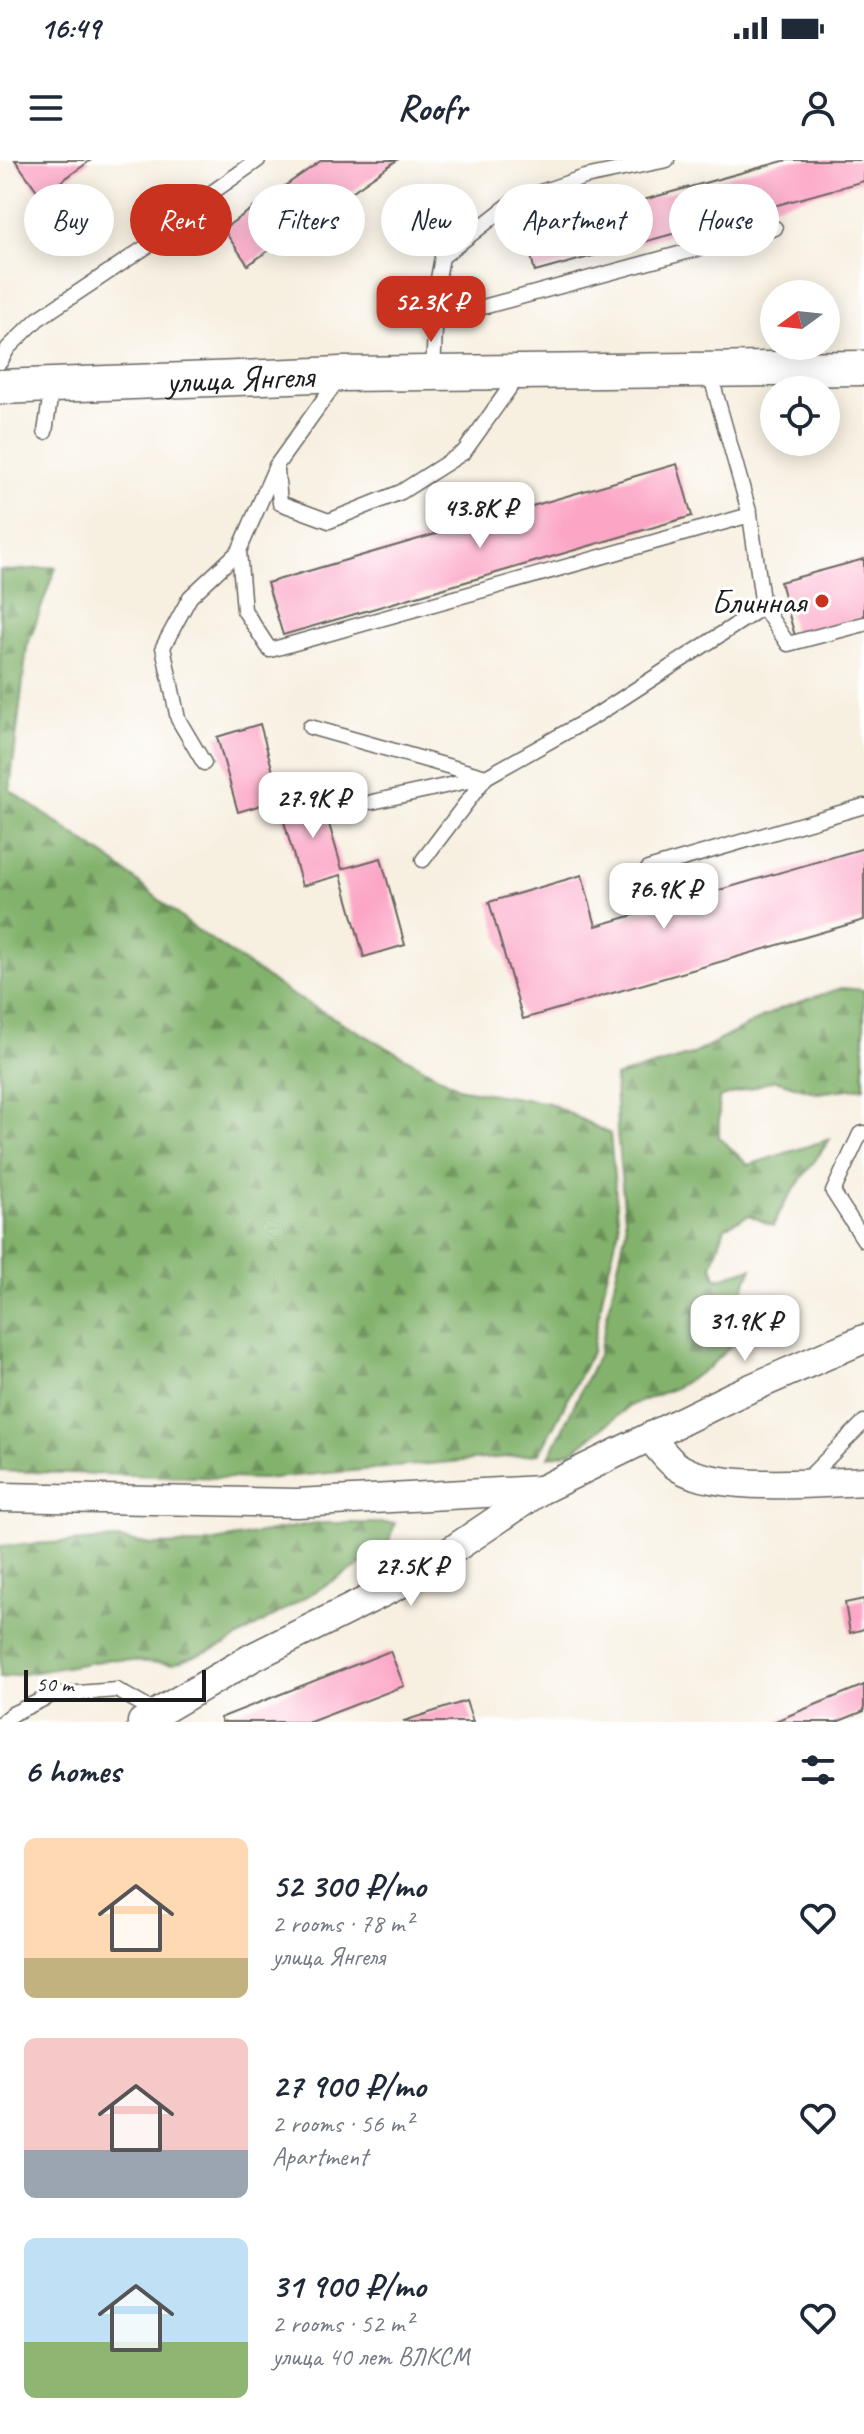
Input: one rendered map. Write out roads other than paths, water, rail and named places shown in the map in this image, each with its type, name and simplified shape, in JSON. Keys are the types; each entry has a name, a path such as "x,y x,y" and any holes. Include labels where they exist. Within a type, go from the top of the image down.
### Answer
{"street":[{"name":"улица Янгеля","path":"0,387 342,374 864,368"},
{"path":"149,1718 253,1657 408,1580 541,1490 733,1396 864,1339"},
{"path":"650,1438 676,1466 710,1480 801,1484 864,1481"},
{"path":"0,1497 297,1503 541,1490"}],"lane":[{"path":"0,362 8,348 38,319 194,215 207,196 258,160"},
{"path":"433,373 442,257 514,201 585,177 667,160"},
{"path":"435,320 672,256"},
{"path":"709,370 750,515 763,607 788,644 864,624"},
{"path":"276,466 280,503 329,521 401,492 464,452 521,372"},
{"path":"204,763 178,719 163,647 190,597 239,551 276,466 342,374"},
{"path":"45,432 52,386"},
{"path":"239,551 244,610 270,650 750,515"},
{"path":"372,802 486,777 598,714 763,607"},
{"path":"310,727 486,777"},
{"path":"423,860 486,777"},
{"path":"648,869 864,806"},
{"path":"864,1133 860,1134 833,1192 864,1240"},
{"path":"801,1484 864,1422"},
{"path":"5,1718 52,1695 117,1690 149,1718"}],"place":[{"name":"Блинная","path":"822,601"}]}
